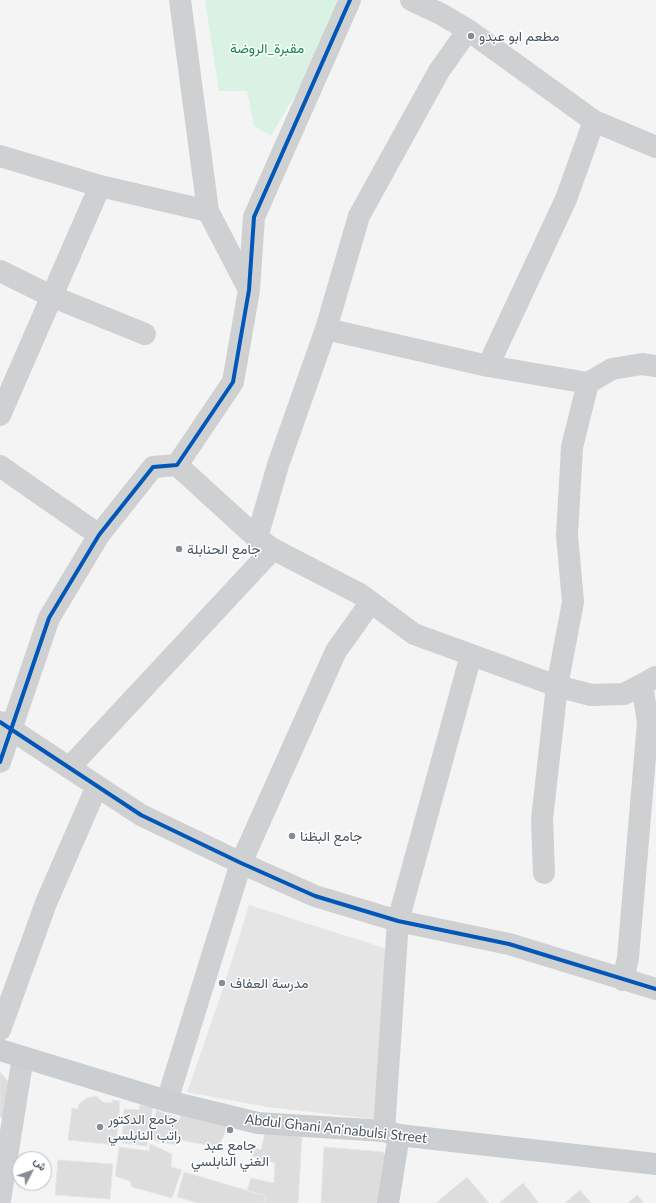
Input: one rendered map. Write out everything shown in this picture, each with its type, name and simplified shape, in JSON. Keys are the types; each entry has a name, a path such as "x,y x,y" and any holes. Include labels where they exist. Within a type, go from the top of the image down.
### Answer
{"main road":[{"name":"Abdul Ghani An'nabulsi Street","path":"0,1050 167,1100 258,1123 392,1133 656,1164"},
{"path":"388,1203 392,1133"}],"street":[{"path":"180,0 208,211 249,290"},
{"path":"177,465 233,382 249,290 254,217 350,0"},
{"path":"411,0 444,7 468,30 594,121 656,147"},
{"path":"69,768 265,544 278,465 326,330 359,216 439,70 468,30"},
{"path":"488,366 566,199 594,121"},
{"path":"0,156 100,186 208,211"},
{"path":"0,415 100,186"},
{"path":"0,271 51,296 145,334"},
{"path":"326,330 488,366 588,383 612,369 642,364 656,366"},
{"path":"544,874 542,819 557,686 572,602 567,534 572,447 588,383"},
{"path":"0,762 5,725 49,618 99,535 153,467 177,465 265,544 360,594 414,634 557,686 591,695 624,694 649,681 648,722 628,958 623,980"},
{"path":"0,466 99,535"},
{"path":"167,1100 241,863 336,651 370,602"},
{"path":"392,1133 398,921 471,655"},
{"path":"5,725 141,815 241,863 316,896 398,921 509,944 656,989"},
{"path":"0,1030 46,903 97,786"},
{"path":"0,1200 23,1057"}],"shaded area":[{"path":"249,905 397,952 381,1120 267,1107 187,1092 222,992"}],"green space":[{"name":"مقبرة_الروضة","path":"205,0 350,0 271,136 254,126 247,91 219,91"}],"building":[{"path":"0,1072 7,1080 13,1101 9,1119 0,1117"},
{"path":"96,1096 103,1102 112,1103 112,1100 120,1101 116,1145 68,1140 72,1108 78,1109 79,1104 87,1098"},
{"path":"140,1105 153,1107 147,1146 122,1143 124,1109 139,1110"},
{"path":"181,1107 231,1121 218,1147 180,1140 176,1145 151,1140 156,1110 180,1119"},
{"path":"266,1128 302,1137 298,1203 264,1203 266,1196 247,1191 251,1178 274,1183 275,1163 252,1156 256,1148 261,1150"},
{"path":"150,1144 172,1154 171,1167 182,1170 172,1198 132,1187 130,1181 115,1176 119,1147 149,1151"},
{"path":"324,1147 383,1152 386,1156 383,1203 321,1203"},
{"path":"58,1160 113,1164 110,1199 55,1195"},
{"path":"184,1172 266,1196 264,1203 198,1203 177,1197"},
{"path":"467,1177 489,1203 436,1203"},
{"path":"523,1183 539,1203 499,1203"},
{"path":"580,1190 591,1203 565,1203"},
{"path":"637,1195 644,1203 628,1203"}],"cycle path":[{"path":"0,762 49,618 99,535 153,467 177,465 233,382 249,290 254,217 350,0"},
{"path":"0,722 141,815 241,863 315,896 398,921 509,944 656,989"}],"place":[{"name":"مطعم ابو عبدو","path":"471,36"},
{"name":"جامع الحنابلة","path":"179,549"},
{"name":"جامع البظنا","path":"292,836"},
{"name":"مدرسة العفاف","path":"222,983"},
{"name":"جامع الدكتور راتب النابلسي","path":"100,1127"},
{"name":"جامع عبد الغني النابلسي","path":"230,1130"}]}
